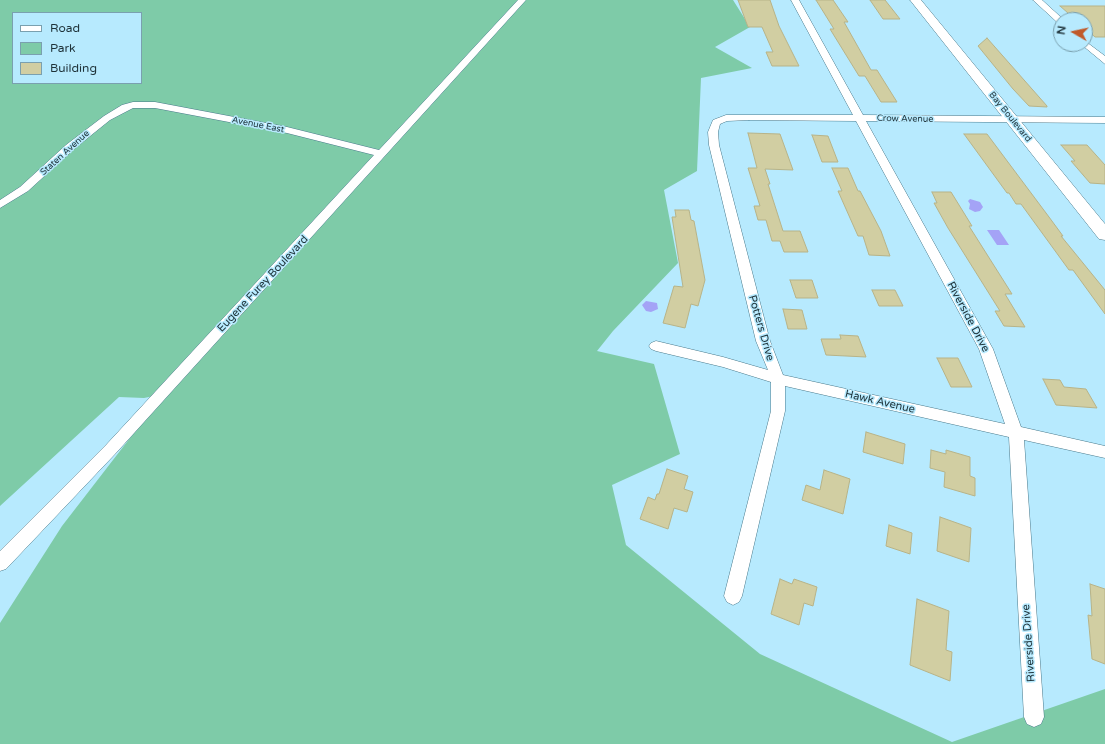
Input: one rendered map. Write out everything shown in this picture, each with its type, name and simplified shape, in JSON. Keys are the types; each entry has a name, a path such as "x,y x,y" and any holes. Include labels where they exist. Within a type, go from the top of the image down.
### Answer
{"street":[{"name":"Eugene Furey Boulevard","path":"0,563 111,449 522,0"},
{"name":"Riverside Drive","path":"795,0 986,349 1016,433 1034,717"},
{"name":"Bay Boulevard","path":"915,0 1105,235"},
{"path":"1038,0 1053,14"},
{"path":"1093,50 1105,61"},
{"name":"Avenue East","path":"133,105 155,105 287,130 382,154"},
{"name":"Staten Avenue","path":"0,205 29,185 70,147 107,118 125,107 133,105"},
{"name":"Crow Avenue","path":"713,132 716,122 726,118 1105,120"},
{"name":"Potters Drive","path":"713,132 714,145 763,341 778,379 778,411 733,596"},
{"name":"Hawk Avenue","path":"656,346 723,362 778,379 1105,452"}],"green space":[{"path":"0,0 733,0 750,27 715,47 752,68 701,78 697,171 664,190 678,263 613,331 597,351 654,364 680,454 612,485 626,545 760,654 952,742 1105,689 1105,744 0,744 0,623 62,526 164,394 144,398 119,397 0,506"}],"water":[{"path":"970,199 980,202 983,207 980,211 975,212 969,209 970,204 968,201"},
{"path":"987,230 999,230 1009,245 997,245"},
{"path":"646,301 657,303 658,309 651,312 646,311 642,305"}],"building":[{"path":"738,0 770,0 779,26 799,66 772,66 766,52 773,52 762,27 748,27"},
{"path":"816,0 833,0 848,22 844,22 871,70 877,70 897,102 881,102 865,76 859,76 830,29 834,29"},
{"path":"870,0 885,0 900,19 883,19"},
{"path":"1060,6 1105,6 1105,37 1095,37 1093,35 1093,12 1067,12"},
{"path":"987,38 1047,107 1029,106 1013,89 978,46"},
{"path":"748,133 780,134 793,170 765,169 770,184 768,184 783,231 800,231 808,252 784,252 780,241 772,241 766,220 758,220 754,206 760,206 748,168 757,168"},
{"path":"964,134 987,134 1063,236 1061,236 1105,290 1105,314 1073,270 1069,270 1021,204 1016,204 1009,193 1007,193"},
{"path":"812,135 828,136 838,162 822,162"},
{"path":"1061,145 1087,145 1105,165 1105,184 1090,183 1071,161 1075,161"},
{"path":"832,168 848,168 858,191 860,191 881,231 890,256 869,255 863,236 858,236 838,191 842,191"},
{"path":"932,192 951,192 972,226 969,226 1012,294 1005,294 1025,327 1004,326 995,311 1000,311 948,228 934,203 937,203"},
{"path":"675,210 689,210 691,220 694,221 705,280 698,306 691,304 685,328 663,323 674,286 683,287 672,217 676,217"},
{"path":"790,280 812,280 818,298 796,298"},
{"path":"872,290 895,290 903,306 879,306"},
{"path":"783,309 802,310 807,329 788,329"},
{"path":"840,335 858,336 866,357 826,355 821,339 841,339"},
{"path":"937,358 958,358 972,387 951,387"},
{"path":"1043,379 1060,380 1064,387 1086,389 1097,408 1056,405"},
{"path":"866,432 905,444 903,464 863,452"},
{"path":"931,450 946,454 946,450 970,457 970,476 975,478 975,496 944,487 945,472 930,468"},
{"path":"667,469 688,476 684,489 693,492 687,512 674,508 668,529 640,519 648,497 655,500 657,494 659,494"},
{"path":"824,470 850,479 843,514 802,500 806,485 820,490"},
{"path":"940,517 971,528 969,562 937,551"},
{"path":"889,525 912,533 910,554 886,546"},
{"path":"780,579 792,584 794,579 817,587 813,606 804,603 799,625 771,614"},
{"path":"1090,584 1105,589 1105,664 1092,659 1088,615 1092,616"},
{"path":"917,599 949,611 946,650 952,652 950,681 910,665"}]}
